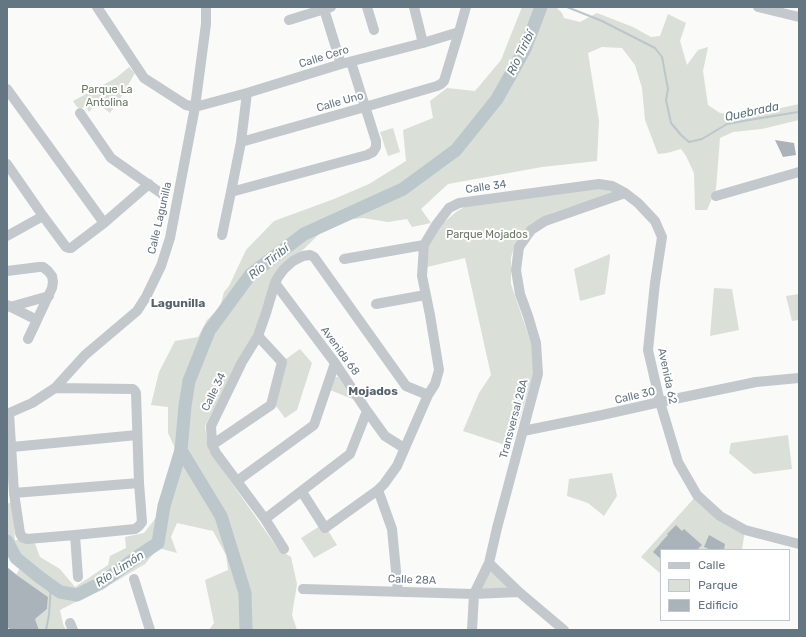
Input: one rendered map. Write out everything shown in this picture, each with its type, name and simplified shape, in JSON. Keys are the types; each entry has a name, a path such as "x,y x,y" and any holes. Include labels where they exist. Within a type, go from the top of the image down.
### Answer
{"street":[{"path":"97,7 144,78 186,106 195,107"},
{"name":"Calle Lagunilla","path":"8,414 32,403 55,388 85,355 136,311 146,297 161,266 170,238 195,107 206,24 206,7"},
{"path":"367,7 374,30"},
{"path":"414,7 423,43"},
{"path":"459,32 466,7"},
{"path":"758,7 799,17"},
{"path":"231,192 367,155 373,152 376,147 376,141 365,108 346,63 327,8 289,20"},
{"name":"Calle Cero","path":"195,107 459,32"},
{"name":"Calle Uno","path":"240,142 365,108 441,84 444,81 459,32"},
{"path":"7,89 11,102 104,223"},
{"path":"222,235 240,142 247,93"},
{"path":"80,114 111,158 164,196"},
{"path":"7,164 66,248 71,248 104,223 149,184"},
{"path":"716,196 799,172"},
{"name":"Calle 34","path":"424,245 436,225 449,208 459,203 599,184 612,186 638,203 645,211"},
{"name":"Transversal 28A","path":"474,594 489,564 497,528 538,374 536,343 520,294 516,270 519,247 531,230 545,221 625,194"},
{"name":"Avenida 62","path":"645,211 655,222 662,237 655,283 648,350 660,402 678,462 698,496 720,516 746,530 799,544"},
{"path":"7,236 43,216"},
{"path":"302,492 325,528 378,490 397,466 428,395 435,384 439,370 422,276 424,245 344,259"},
{"name":"Calle 34","path":"212,445 211,426 242,362 258,336 274,283 284,269 293,261 303,256 310,255 314,257 406,386 428,395"},
{"path":"7,271 39,267 48,271 52,276 53,282 49,296 28,339"},
{"name":"Avenida 68","path":"274,283 335,363 385,436 404,448"},
{"path":"376,304 425,295"},
{"path":"9,306 49,296"},
{"path":"9,306 37,320"},
{"path":"258,336 282,362 271,405 212,445 216,453 265,519 284,549"},
{"path":"237,481 314,425 335,363"},
{"name":"Calle 30","path":"523,431 756,382 799,378"},
{"path":"8,414 12,447 14,493 20,533 22,537 28,539 135,529 142,522 135,390 55,388"},
{"path":"265,519 350,454 367,411"},
{"path":"12,447 137,435"},
{"path":"14,493 139,483"},
{"path":"378,490 392,529 398,592"},
{"path":"75,535 78,577"},
{"path":"489,564 519,592 564,630"},
{"path":"134,579 150,630"},
{"name":"Calle 28A","path":"303,589 474,594 519,592"},
{"path":"472,630 474,594"}],"green space":[{"path":"522,7 556,7 562,13 564,18 580,22 597,13 633,27 651,37 660,36 668,14 686,23 680,41 687,65 698,50 708,47 703,71 708,105 720,113 744,116 799,104 799,120 762,129 733,132 720,138 716,189 707,210 695,210 694,173 681,149 658,154 645,120 642,88 635,65 622,48 602,47 588,53 599,121 597,161 542,167 448,184 421,209 431,223 412,227 407,219 388,222 363,218 345,220 322,231 304,249 288,261 257,329 234,368 205,426 208,449 278,549 291,557 297,584 292,615 297,630 209,630 214,623 205,580 228,570 226,555 213,531 177,523 171,537 177,553 158,548 145,564 113,583 60,610 66,630 39,630 35,619 47,609 48,597 16,575 24,561 7,549 7,504 12,502 15,540 34,541 40,557 60,569 75,587 108,565 110,556 126,548 125,537 144,533 158,515 175,460 174,446 168,433 168,407 151,405 159,372 175,341 198,337 207,320 220,307 224,292 229,286 246,250 274,221 334,199 369,184 406,161 403,130 433,118 430,101 447,88 475,91 501,60"},
{"name":"Parque La Antolina","path":"129,67 135,73 110,113 97,103 89,112 86,107 77,107 73,101 116,78"},
{"path":"393,128 400,152 388,156 380,132"},
{"name":"Parque Mojados","path":"601,188 616,192 552,213 531,224 517,241 511,257 511,284 531,343 534,372 511,447 463,431 479,393 491,375 465,258 427,267 429,246 442,224 466,206"},
{"path":"610,254 605,294 580,301 574,269"},
{"path":"714,288 732,289 739,330 710,336"},
{"path":"799,294 799,320 792,321 786,296"},
{"path":"300,349 312,363 297,410 285,418 273,402 283,361"},
{"path":"335,377 338,377 355,400 330,390"},
{"path":"788,435 792,469 754,474 729,453 731,443"},
{"path":"612,473 617,496 604,516 588,503 567,496 569,479"},
{"path":"697,495 745,530 742,549 660,549 660,573 641,557"},
{"path":"320,526 327,529 337,545 314,558 301,538"},
{"path":"490,571 511,589 480,590"}],"building":[{"path":"775,140 794,143 796,155 783,157"},
{"path":"676,525 682,531 684,529 702,545 698,549 660,549 660,558 653,552 668,535 667,534"},
{"path":"709,535 725,544 724,549 709,549 704,547"},
{"path":"7,567 48,597 47,609 35,619 39,630 11,630 7,627"}],"waterway":[{"name":"Río Tiribí","path":"7,541 16,558 38,576 60,592 77,595 101,583 158,543 164,506 181,450 189,381 209,331 250,275 304,234 403,189 456,150 497,99 525,49 541,7"},
{"name":"Quebrada","path":"567,7 602,21 655,48 662,57 668,89 666,100 671,123 689,142 702,139 727,124 798,112"},
{"name":"Río Tiribí","path":"181,450 221,516 245,593 246,630"},
{"path":"46,630 49,615 51,585"}],"district":[{"name":"Lagunilla","path":"178,304"},
{"name":"Mojados","path":"373,392"}],"water label":[{"name":"Río Limón","path":"120,569"}]}
